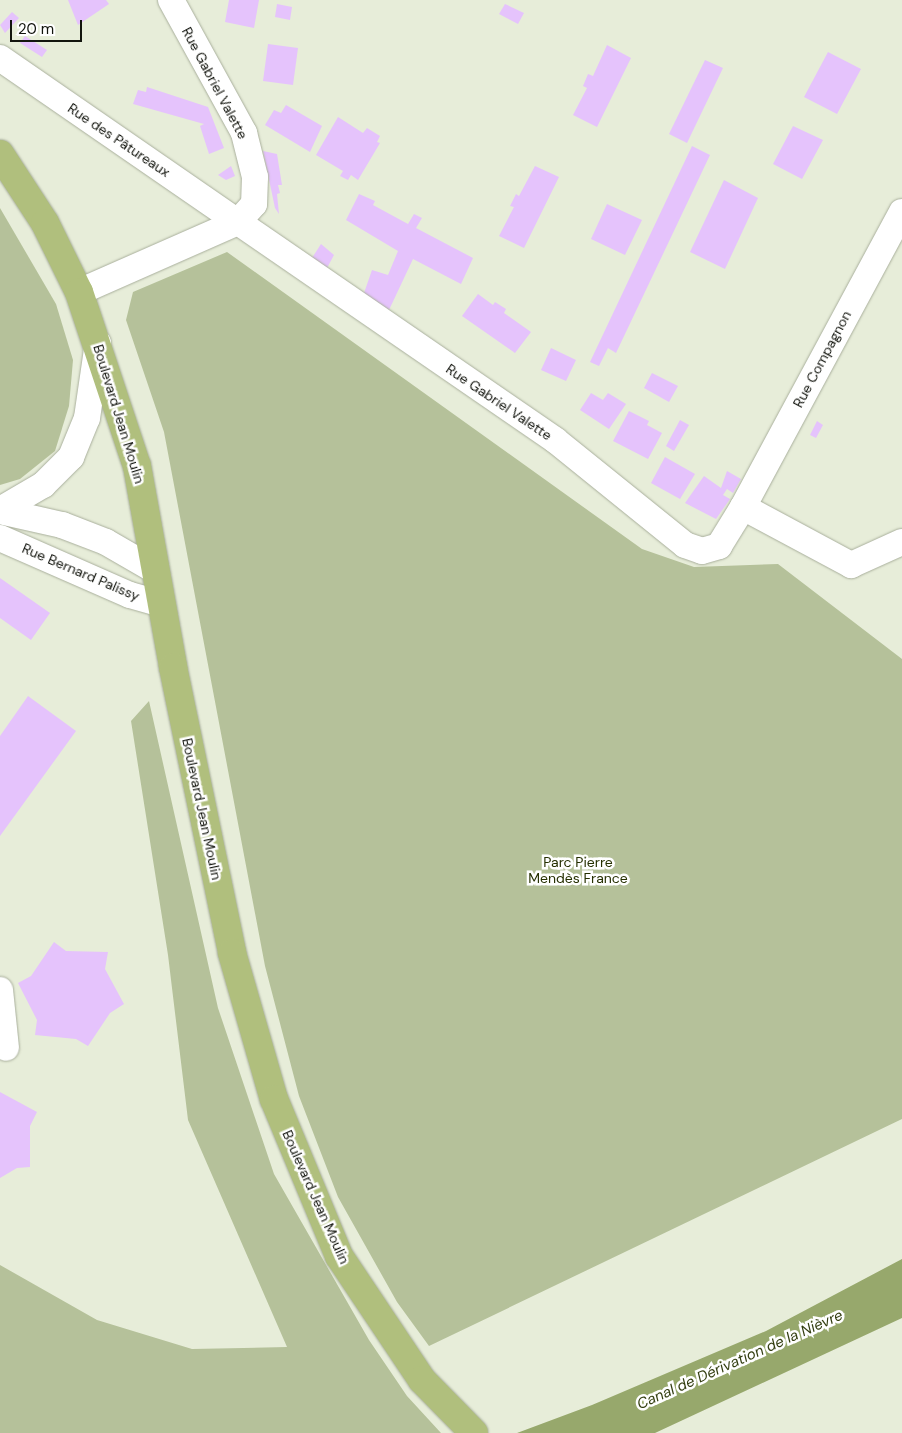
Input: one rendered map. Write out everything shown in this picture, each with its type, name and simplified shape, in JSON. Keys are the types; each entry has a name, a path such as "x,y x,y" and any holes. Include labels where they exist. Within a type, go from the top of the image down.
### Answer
{"main road":[{"name":"Boulevard Jean Moulin","path":"0,154 45,223 78,292 98,343 137,466 162,604 232,953 274,1099 339,1256 422,1380 474,1433"}],"street":[{"name":"Rue Gabriel Valette","path":"78,292 238,222 254,204 255,177 244,133 170,0"},
{"name":"Rue des Pâtureaux","path":"0,58 238,222"},
{"name":"Rue Compagnon","path":"743,507 902,212"},
{"name":"Rue Gabriel Valette","path":"238,222 555,440 685,545 702,551 718,546 743,507"},
{"path":"0,510 44,485 71,457 87,418 98,343"},
{"path":"743,507 851,565 902,542"},
{"path":"0,510 62,525 106,542 156,571"},
{"name":"Rue Bernard Palissy","path":"0,538 130,595 162,604"},
{"path":"0,990 6,1048"}],"green space":[{"path":"0,208 56,304 73,360 69,406 55,451 20,479 0,485"},
{"name":"Parc Pierre Mendès France","path":"227,252 642,549 694,567 778,564 902,659 902,1119 429,1346 397,1302 338,1197 299,1096 265,966 164,432 126,320 133,292"},
{"path":"149,701 218,1008 274,1174 369,1340 407,1396 441,1433 0,1433 0,1265 97,1320 192,1349 287,1347 188,1120 168,955 131,721"}],"water":[{"name":"Canal de Dérivation de la Nièvre","path":"902,1259 902,1318 655,1433 517,1433 592,1405 766,1331"}],"building":[{"path":"68,0 106,0 109,4 78,25"},
{"path":"229,0 259,0 254,28 225,22"},
{"path":"277,4 292,7 290,20 275,17"},
{"path":"505,4 524,13 518,24 499,14"},
{"path":"12,12 19,18 5,33 0,25"},
{"path":"25,36 47,50 42,57 20,43"},
{"path":"268,44 298,48 293,85 263,81"},
{"path":"607,45 631,58 597,127 573,115 587,88 583,86 588,74 593,76"},
{"path":"828,52 861,69 837,114 804,97"},
{"path":"705,60 723,68 687,143 669,134"},
{"path":"147,87 208,107 224,148 209,154 200,126 204,124 133,104 138,90 146,92"},
{"path":"286,105 322,126 310,152 265,125 274,110 281,113"},
{"path":"338,117 363,133 367,128 380,136 377,142 380,143 358,180 351,175 348,180 340,176 343,171 316,155"},
{"path":"793,126 823,140 802,179 773,164"},
{"path":"692,146 710,155 616,353 608,348 599,366 590,362"},
{"path":"263,151 277,154 282,185 278,185 280,193 277,194 279,214 275,208"},
{"path":"231,166 235,176 226,180 218,175"},
{"path":"535,166 559,177 524,248 499,236 514,207 510,206 516,194 519,196"},
{"path":"724,180 758,198 725,269 690,252"},
{"path":"359,194 375,201 373,205 408,224 414,214 422,218 416,228 473,258 461,284 413,259 389,310 364,293 372,270 388,275 398,251 346,220"},
{"path":"607,204 642,220 625,255 591,239"},
{"path":"321,244 334,255 327,268 312,258"},
{"path":"478,294 493,305 495,302 506,309 504,313 531,332 515,353 462,316"},
{"path":"551,348 576,360 566,381 541,370"},
{"path":"652,373 678,386 669,402 644,388"},
{"path":"591,393 603,400 608,393 626,404 609,429 580,410"},
{"path":"629,411 649,421 647,425 662,433 648,459 613,441"},
{"path":"680,420 689,425 674,451 666,446"},
{"path":"817,421 823,425 816,438 810,435"},
{"path":"665,457 695,474 680,499 651,483"},
{"path":"727,471 741,479 733,493 727,489 723,495 730,499 716,519 685,503 704,476 721,488"},
{"path":"0,578 50,613 31,640 0,618"},
{"path":"28,696 76,731 0,836 0,736"},
{"path":"54,942 66,951 108,952 105,969 124,1004 110,1013 88,1046 76,1039 35,1035 37,1020 18,983 31,976"},
{"path":"0,1092 37,1112 30,1126 30,1167 17,1168 0,1178"}]}
